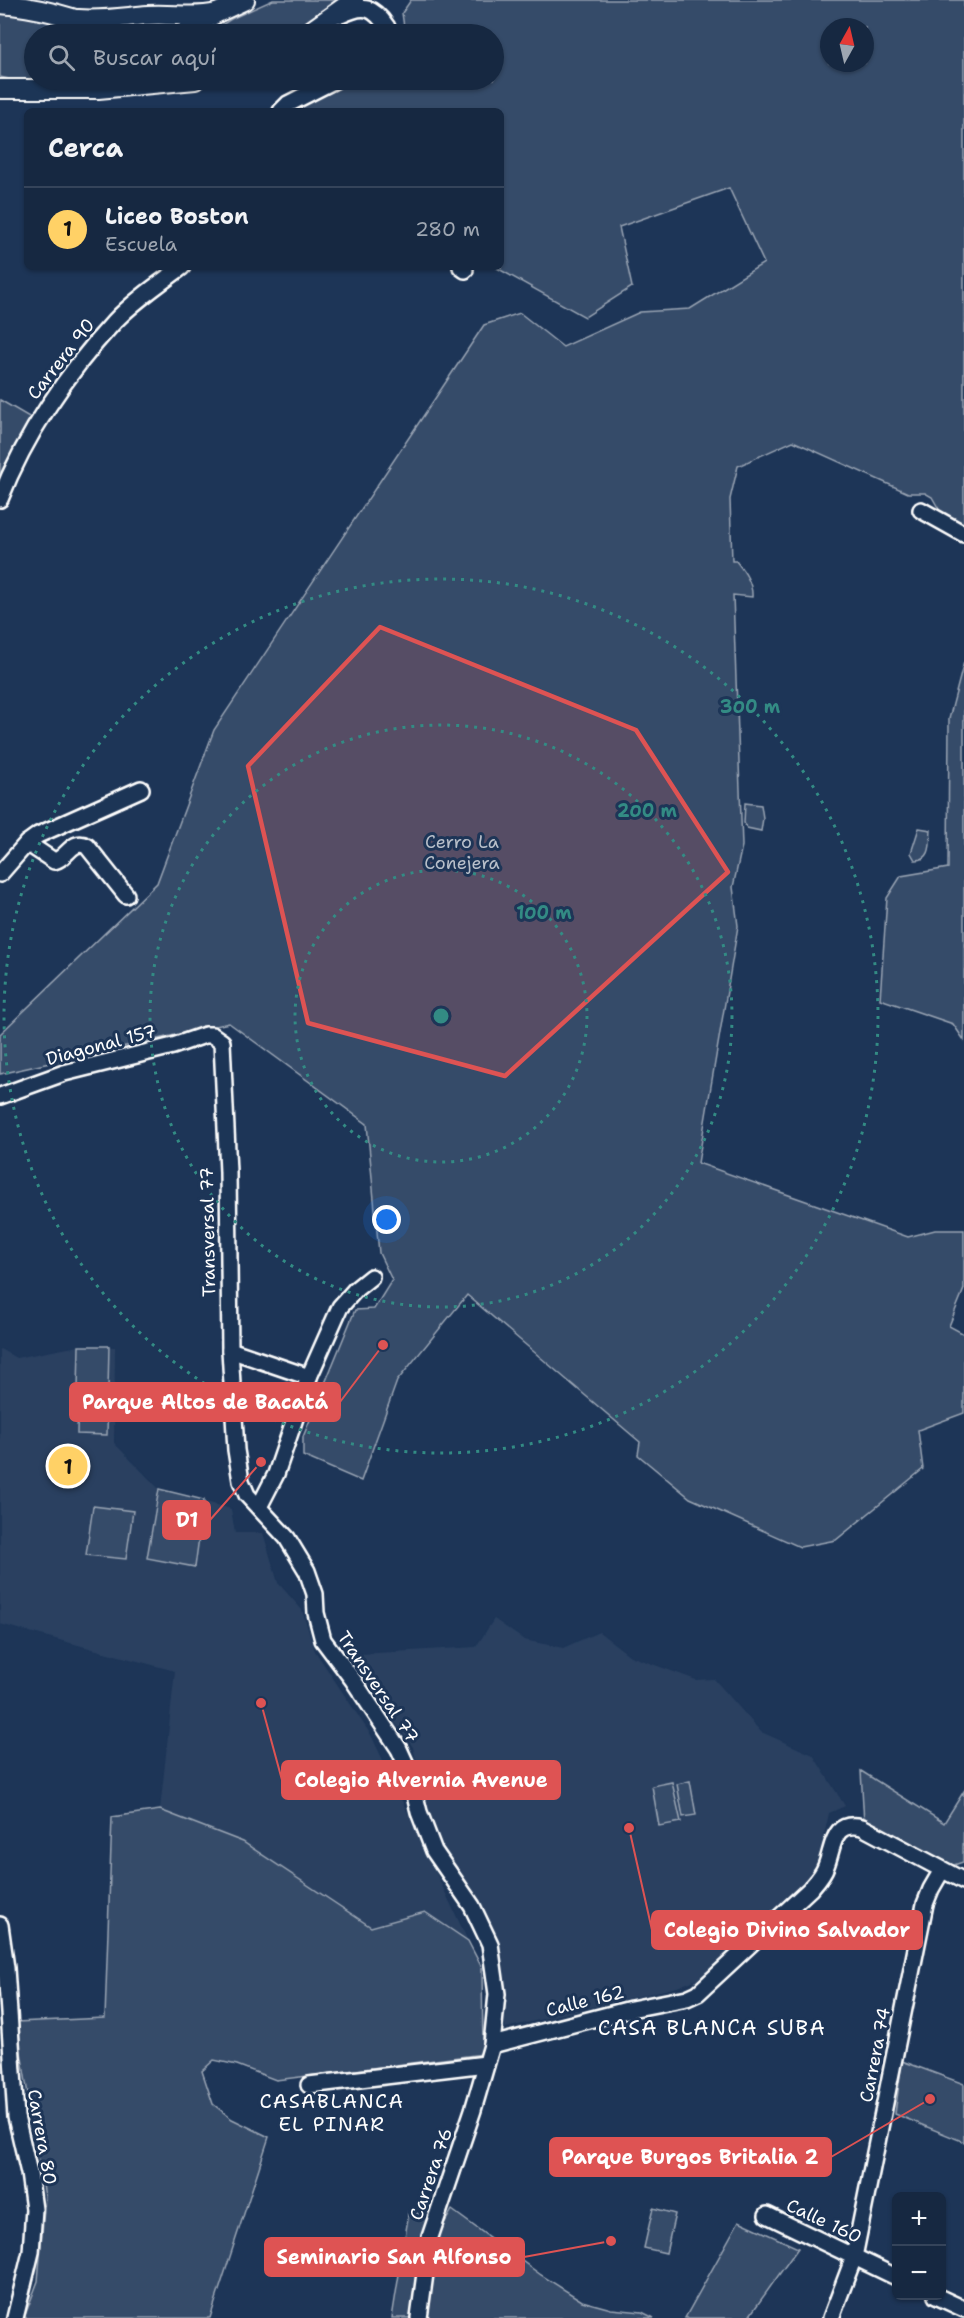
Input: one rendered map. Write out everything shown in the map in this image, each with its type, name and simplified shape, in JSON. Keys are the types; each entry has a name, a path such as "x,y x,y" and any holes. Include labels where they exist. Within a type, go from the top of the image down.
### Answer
{"main road":[{"path":"199,24 246,0"},
{"path":"322,24 354,0"},
{"path":"0,4 30,8 89,24"},
{"path":"78,20 112,20 160,15 197,17 217,13"},
{"path":"0,81 24,85"},
{"path":"0,89 24,89"}],"street":[{"path":"382,0 387,24"},
{"path":"322,24 352,9 364,8 376,12 384,24"},
{"path":"284,108 315,90"},
{"name":"Carrera 90","path":"0,499 37,422 91,350 116,321 178,270"},
{"path":"921,510 964,534"},
{"path":"0,874 27,843 38,835 141,789"},
{"path":"27,843 54,861 59,860 76,844 82,843 87,846 126,895"},
{"name":"Diagonal 157","path":"0,1096 64,1073 212,1035"},
{"name":"Transversal 77","path":"212,1035 222,1042 228,1172 230,1350 238,1468 247,1494 287,1538 307,1571 315,1594 316,1613 323,1640 399,1749 409,1771 418,1812 434,1851 472,1906 490,1944 497,1994 492,2045"},
{"path":"259,1507 276,1474 309,1377 340,1307 356,1289 371,1277"},
{"path":"230,1350 309,1377"},
{"name":"Calle 162","path":"492,2045 631,2009 687,1998 708,1985 822,1875 837,1834 842,1828 855,1825 862,1827 942,1870"},
{"path":"942,1870 962,1875"},
{"name":"Carrera 74","path":"831,2318 854,2257 925,1904 942,1870"},
{"name":"Carrera 80","path":"0,1925 6,1968 15,2117 29,2173 34,2209 31,2252 15,2318"},
{"name":"Carrera 76","path":"419,2318 430,2237 473,2110 492,2045"},
{"path":"309,2085 486,2064"},
{"name":"Calle 160","path":"767,2215 892,2275"},
{"path":"946,2300 964,2309"}],"highlighted area":[{"path":"380,627 636,730 728,872 505,1076 308,1023 248,766"}],"shaded area":[{"path":"79,1346 115,1347 114,1443 159,1489 231,1509 235,1533 263,1533 278,1583 302,1610 315,1651 371,1735 468,1941 425,1912 371,1927 243,1842 160,1810 175,1671 0,1624 0,1349 16,1358"},
{"path":"494,1619 524,1640 563,1648 599,1632 630,1656 696,1680 714,1679 761,1732 813,1755 845,1806 829,1813 818,1863 793,1900 701,1984 695,1980 677,1987 505,2028 499,1971 486,1915 437,1844 413,1747 345,1655 476,1647"}],"green space":[{"path":"273,0 350,0 315,24 223,24"},
{"name":"Cerro La Conejera","path":"411,0 964,0 964,526 940,511 932,497 925,493 908,493 793,441 738,466 730,499 732,561 736,561 745,573 752,592 752,597 733,595 742,846 733,887 738,926 698,1163 908,1237 935,1230 964,1230 964,1289 949,1326 964,1334 964,1413 918,1430 923,1469 836,1540 800,1547 690,1498 638,1455 640,1442 467,1295 397,1381 361,1481 303,1456 303,1437 355,1310 374,1309 392,1280 379,1253 367,1124 229,1023 0,1074 0,1034 157,883 214,730 484,325 520,313 563,347 640,312 690,309 764,263 729,188 619,227 632,287 585,317 500,270 504,270 504,108 299,108 305,102 330,90 504,90 504,24 404,24 402,13"},
{"path":"0,9 17,10 66,24 24,24 24,81 0,77"},
{"path":"138,21 172,24 128,24"},
{"path":"0,400 31,418 0,474"},
{"path":"964,662 964,1040 953,1024 880,999 887,898 901,876 948,868 949,719"},
{"path":"745,803 761,805 763,818 761,831 747,828 744,823"},
{"path":"919,828 931,830 930,845 925,858 915,860 911,853"},
{"path":"79,1346 109,1346 107,1435 77,1434"},
{"path":"159,1489 204,1500 195,1567 147,1558"},
{"path":"93,1506 133,1511 126,1559 86,1555"},
{"path":"861,1771 944,1823 964,1791 963,1862 951,1866 943,1863 864,1822"},
{"path":"690,1781 696,1815 683,1817 677,1784"},
{"path":"672,1782 681,1822 659,1826 652,1786"},
{"path":"160,1810 243,1842 371,1927 425,1912 468,1941 482,1968 483,2054 276,2080 237,2065 214,2060 202,2071 213,2104 232,2119 269,2137 210,2318 24,2318 38,2281 45,2197 16,2022 105,2018 112,1817"},
{"path":"902,2061 964,2084 964,2142 895,2114"},
{"path":"653,2208 675,2214 666,2253 644,2248"},
{"path":"452,2210 541,2275 582,2301 611,2309 642,2312 654,2318 427,2318 436,2238"},
{"path":"409,2212 428,2215 412,2318 392,2318"},
{"path":"739,2221 798,2248 748,2318 685,2318"}],"place":[{"name":"Parque Altos de Bacatá","path":"383,1345"},
{"name":"D1","path":"261,1462"},
{"name":"Liceo Boston","path":"68,1466"},
{"name":"Colegio Alvernia Avenue","path":"261,1703"},
{"name":"Colegio Divino Salvador","path":"629,1828"},
{"name":"Parque Burgos Britalia 2","path":"930,2099"},
{"name":"Seminario San Alfonso","path":"611,2241"}],"district":[{"name":"CASA BLANCA SUBA","path":"712,2028"},
{"name":"CASABLANCA EL PINAR","path":"332,2112"}]}
